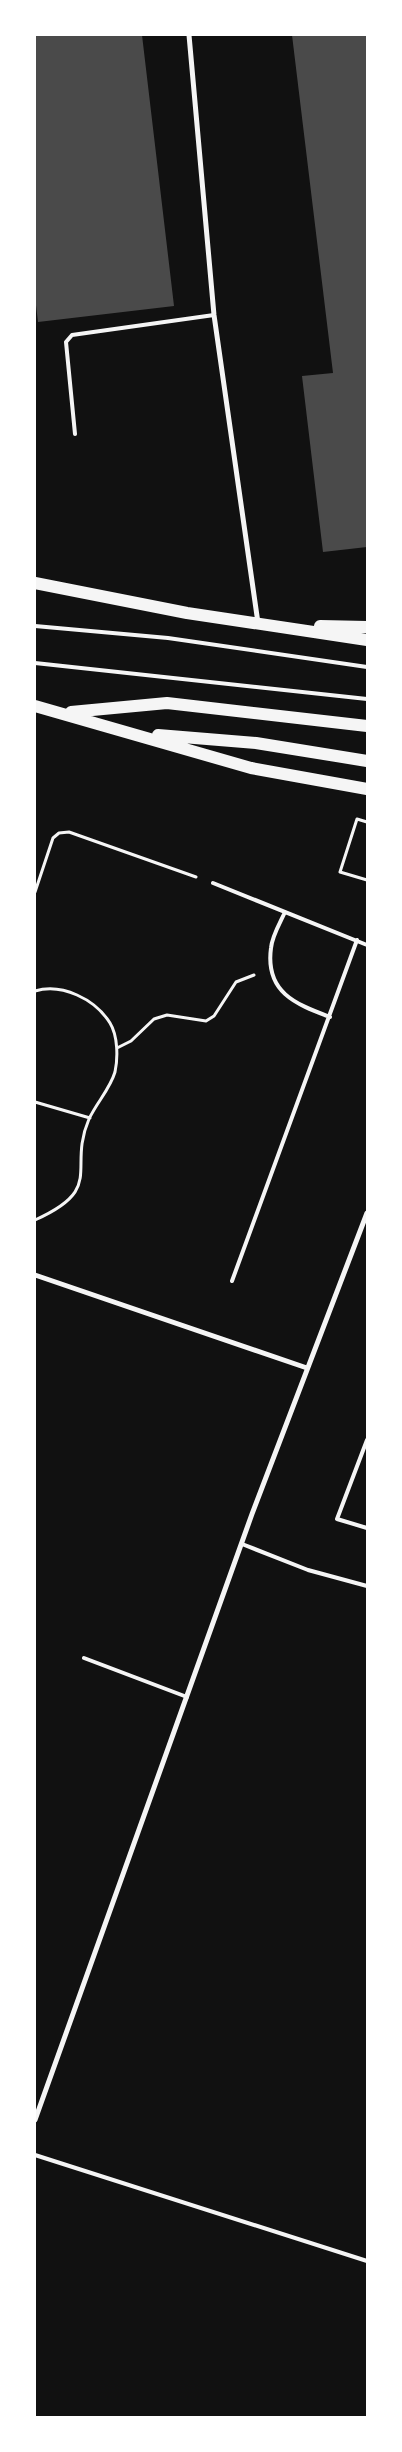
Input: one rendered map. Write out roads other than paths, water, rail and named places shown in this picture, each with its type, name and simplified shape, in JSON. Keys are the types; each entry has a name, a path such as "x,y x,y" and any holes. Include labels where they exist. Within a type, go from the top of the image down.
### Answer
{"main road":[{"path":"35,583 187,613 367,640"},
{"path":"273,625 367,627"},
{"path":"63,712 167,703 367,726"},
{"path":"35,706 63,712 251,768 367,789"},
{"path":"133,733 256,743 367,762"}],"street":[{"path":"189,35 214,315 258,623"},
{"path":"35,2120 36,2112 242,1544 367,1213"},
{"path":"35,1275 307,1368"}],"lane":[{"path":"75,434 66,342 72,335 214,315"},
{"path":"35,626 168,638 367,667"},
{"path":"35,663 367,699"},
{"path":"214,883 367,944"},
{"path":"285,912 271,948 272,976 283,994 298,1006 330,1017"},
{"path":"232,1280 357,940"},
{"path":"367,1440 337,1519 367,1528"},
{"path":"242,1544 308,1570 367,1586"},
{"path":"84,1658 187,1697"},
{"path":"35,2155 367,2261"}]}
